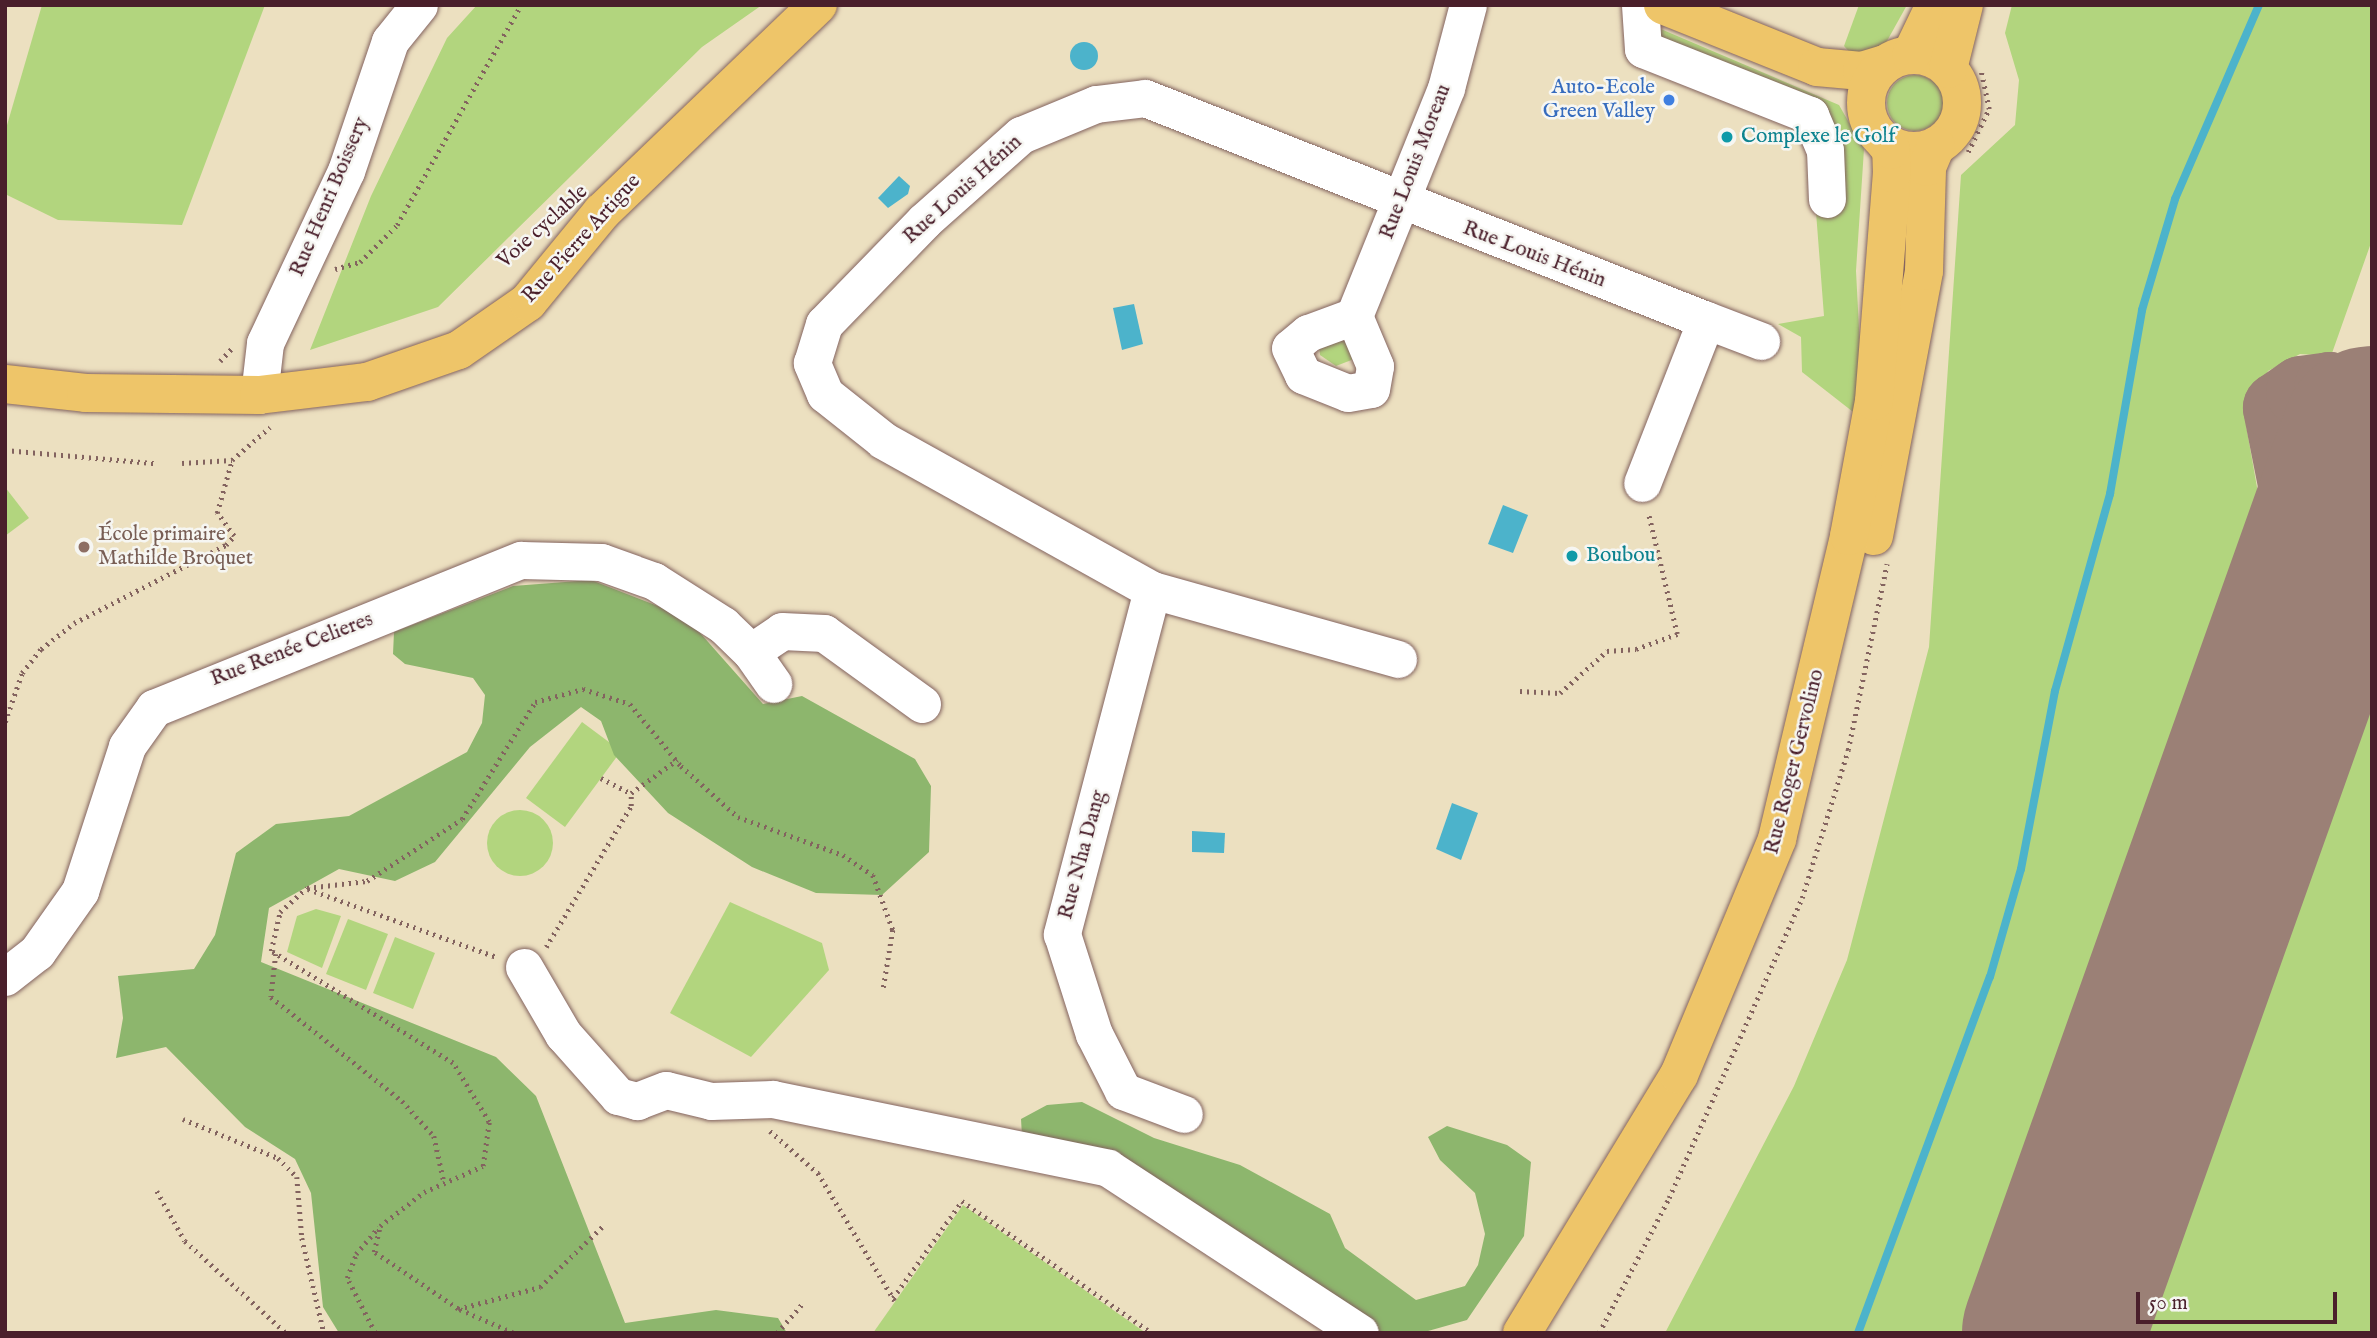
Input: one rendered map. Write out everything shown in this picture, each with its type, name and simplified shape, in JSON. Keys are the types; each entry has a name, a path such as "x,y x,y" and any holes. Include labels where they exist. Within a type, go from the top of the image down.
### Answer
{"main road":[{"name":"Rue Pierre Artigue","path":"5,384 86,393 270,406 367,382 459,350 528,302 602,212 818,5"},
{"path":"1663,5 1779,55 1832,87 1877,133 1908,151 1936,146 1951,134 1963,108 1948,69 1964,5"},
{"path":"1877,133 1866,99 1898,60 1935,5"},
{"path":"1779,55 1839,71 1898,60 1948,69"},
{"name":"Rue Roger Gervolino","path":"1522,1333 1679,1075 1777,839 1849,536 1874,401 1892,173 1891,150 1877,133"},
{"name":"Rue Roger Gervolino","path":"1553,1333 1663,1155 1783,896 1889,474 1924,271 1927,167 1936,146"}],"street":[{"name":"Rue Henri Boissery","path":"270,406 265,343 346,171 390,41 419,5"},
{"name":"Rue Louis Moreau","path":"1354,316 1446,88 1468,5"},
{"path":"1640,5 1643,49 1810,115 1825,150 1827,198"},
{"name":"Rue Louis Hénin","path":"1398,659 1152,590 883,440 835,402 812,363 824,324 923,222 1021,135 1096,104 1145,98 1401,203 1761,341"},
{"path":"1642,483 1706,320"},
{"name":"Rue Renée Celieres","path":"5,977 60,925 80,891 127,746 154,708 179,694 521,560 601,562 654,581 723,625 751,652 773,684"},
{"name":"Rue Nha Dang","path":"1152,590 1062,934 1094,1034 1123,1091 1184,1114"},
{"path":"751,652 782,631 824,633 922,704"},
{"path":"526,971 562,1034 618,1096 637,1101 666,1090 735,1100 773,1100 1108,1168 1360,1333"}],"path":[{"path":"297,279 360,262 397,225 521,5"},
{"path":"5,722 22,673 49,643 74,623 226,545 234,536 217,513 232,460 270,406"},
{"path":"5,450 155,463"},
{"path":"182,463 232,460"},
{"path":"1520,691 1560,693 1607,651 1636,649 1677,634 1665,595 1642,483"},
{"path":"631,793 677,760"},
{"path":"601,778 631,793"},
{"path":"307,888 526,971 631,806 631,793"},
{"path":"276,954 271,997 402,1101 433,1136 444,1182"},
{"path":"735,1100 818,1172 894,1299 962,1201 1152,1333"},
{"path":"183,1119 278,1158 297,1177 302,1238 324,1333"},
{"path":"157,1191 185,1241 286,1333"},
{"path":"458,1309 540,1287 604,1225"},
{"path":"375,1333 347,1278 356,1254 380,1226"},
{"path":"777,1333 803,1303"}],"green space":[{"path":"42,5 265,5 182,225 58,220 5,194 5,132"},
{"path":"477,5 762,5 702,47 438,307 310,350 371,196 447,38"},
{"path":"1859,5 1907,5 1882,50 1853,56 1844,46"},
{"path":"2012,5 2372,5 2372,240 2331,356 2300,354 2268,371 2246,425 2267,544 1980,1333 1665,1333 1794,1086 1847,960 1929,647 1961,175 2015,125 2019,80 2005,33"},
{"path":"1656,27 1839,105 1864,149 1856,271 1863,405 1857,415 1802,372 1801,337 1778,324 1824,316 1816,212 1826,134 1657,40"},
{"path":"1910,75 1920,75 1935,83 1941,92 1941,114 1935,123 1920,131 1910,131 1892,119 1887,108 1887,98 1899,80"},
{"path":"1338,327 1354,359 1336,366 1320,355 1319,342"},
{"path":"5,487 29,518 5,536"},
{"path":"591,580 686,617 763,704 802,696 915,759 931,786 929,852 882,895 816,893 752,867 668,813 614,755 601,721 581,707 530,747 435,862 395,881 339,869 269,908 261,962 496,1057 536,1096 625,1323 716,1310 778,1318 787,1333 339,1333 323,1307 311,1193 295,1159 245,1127 166,1047 116,1058 123,1018 118,976 194,969 215,935 236,853 276,824 349,816 467,752 482,723 485,695 473,678 405,664 393,654 394,632 513,586"},
{"path":"2372,625 2372,1333 2119,1333"},
{"path":"582,722 621,751 565,827 526,798"},
{"path":"520,810 533,813 543,820 550,830 553,843 550,856 543,866 533,873 520,876 507,873 497,866 490,856 487,843 490,830 497,820 507,813"},
{"path":"730,902 822,943 829,970 751,1057 670,1013"},
{"path":"316,909 341,916 322,968 287,952 297,916"},
{"path":"348,919 388,934 366,990 326,974"},
{"path":"395,937 435,953 413,1009 373,993"},
{"path":"1082,1102 1154,1138 1240,1165 1330,1214 1345,1248 1416,1300 1465,1286 1478,1265 1485,1234 1475,1193 1440,1160 1428,1137 1447,1126 1507,1145 1531,1162 1524,1236 1467,1320 1421,1333 1372,1333 1022,1136 1021,1119 1047,1105"},
{"path":"963,1205 1146,1333 873,1333"}],"water":[{"path":"1084,42 1094,46 1098,56 1094,66 1084,70 1074,66 1070,56 1074,46"},
{"path":"899,176 910,186 908,194 888,208 878,198"},
{"path":"1134,304 1143,344 1122,350 1113,308"},
{"path":"1503,505 1528,515 1513,553 1488,544"},
{"path":"1452,803 1478,813 1461,860 1436,849"},
{"path":"1192,831 1225,833 1224,853 1192,852"}],"waterway":[{"path":"1858,1333 1990,977 2021,869 2055,691 2110,494 2142,310 2175,199 2259,5"}],"taxiway":[{"path":"2316,595 2279,408 2302,392 2330,388 2372,411"},
{"path":"2351,495 2372,478"}],"runway":[{"path":"2053,1333 2372,437"}],"place":[{"name":"Auto-Ecole Green Valley","path":"1669,100"},
{"name":"Complexe le Golf","path":"1727,137"},
{"name":"École primaire Mathilde Broquet","path":"84,547"},
{"name":"Boubou","path":"1572,556"}]}
